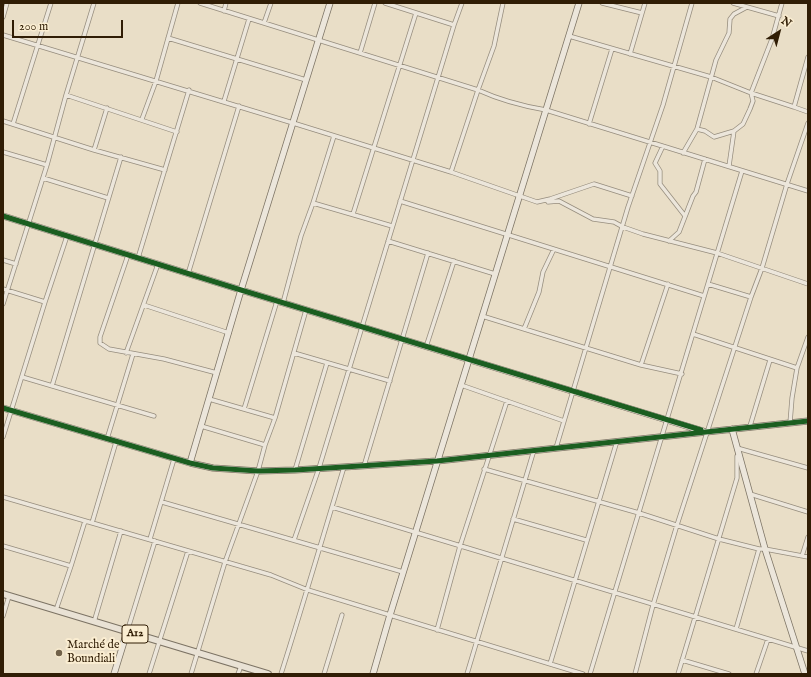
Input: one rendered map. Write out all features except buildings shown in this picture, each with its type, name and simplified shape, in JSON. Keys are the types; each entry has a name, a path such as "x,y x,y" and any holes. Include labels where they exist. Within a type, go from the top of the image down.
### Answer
{"main road":[{"name":"A12","path":"6,595 268,674"}],"street":[{"path":"3,17 7,3"},
{"path":"13,124 51,3"},
{"path":"3,304 5,290 16,264 43,178 94,3"},
{"path":"142,120 156,80 178,3"},
{"path":"200,3 438,77 504,100 528,107 546,110 808,191"},
{"path":"224,11 226,3"},
{"path":"264,23 271,3"},
{"path":"190,463 241,290 330,3"},
{"path":"360,53 375,3"},
{"path":"385,3 396,5 454,25"},
{"path":"294,540 319,468 412,160 462,3"},
{"path":"451,172 494,46 503,3"},
{"path":"373,674 415,532 579,3"},
{"path":"602,3 642,13"},
{"path":"630,54 645,3"},
{"path":"556,448 632,196 674,67 692,3"},
{"path":"733,3 779,16"},
{"path":"697,129 706,131 714,137 734,131 743,124 753,101 751,93 772,39 782,3"},
{"path":"683,153 697,129 716,60 729,33 730,19 734,14 747,7"},
{"path":"353,214 398,65 416,13"},
{"path":"224,101 249,19"},
{"path":"3,35 189,90 451,172 537,202 559,201 587,217 614,222 623,227 669,241 717,253 808,284"},
{"path":"569,36 711,77 751,93 808,112"},
{"path":"168,38 306,80"},
{"path":"589,124 612,49"},
{"path":"794,107 808,57"},
{"path":"138,258 189,90"},
{"path":"66,95 177,132"},
{"path":"188,274 239,106"},
{"path":"94,150 107,108"},
{"path":"3,121 94,150 165,170"},
{"path":"635,674 653,605 677,525 808,123"},
{"path":"729,166 734,131"},
{"path":"244,409 334,136"},
{"path":"663,146 655,163 660,171 660,184 685,216"},
{"path":"3,152 47,165"},
{"path":"52,386 121,157"},
{"path":"669,241 679,232 692,196 696,192 705,159"},
{"path":"590,674 682,374 742,171"},
{"path":"43,178 108,198"},
{"path":"537,202 550,200 594,184 632,196"},
{"path":"400,201 704,296"},
{"path":"313,203 392,226"},
{"path":"3,216 707,432"},
{"path":"3,437 67,236"},
{"path":"388,241 495,274"},
{"path":"524,329 539,292 543,272 554,249"},
{"path":"364,466 428,253"},
{"path":"128,255 100,337 100,343 104,347 126,353 164,359 217,373"},
{"path":"3,260 16,264"},
{"path":"426,347 454,261"},
{"path":"126,353 158,264"},
{"path":"641,364 668,284"},
{"path":"708,284 751,297"},
{"path":"5,290 45,302"},
{"path":"144,305 229,333"},
{"path":"191,674 225,562 258,471 265,445 275,418 306,310"},
{"path":"482,316 641,364 682,374"},
{"path":"693,334 797,368"},
{"path":"790,423 797,368 808,337"},
{"path":"294,353 390,381"},
{"path":"107,439 133,354"},
{"path":"750,426 770,360"},
{"path":"295,470 327,363"},
{"path":"22,377 154,416"},
{"path":"461,385 564,421"},
{"path":"209,399 275,418"},
{"path":"437,630 460,546 507,401"},
{"path":"3,408 190,463 213,468 258,471 437,461 750,426 808,421"},
{"path":"201,426 265,445"},
{"path":"732,428 750,494 762,549 804,674"},
{"path":"550,664 586,540 617,441"},
{"path":"92,522 116,442"},
{"path":"737,448 808,468"},
{"path":"678,674 738,478 737,448"},
{"path":"467,674 534,450"},
{"path":"150,540 174,459"},
{"path":"281,674 308,590 319,548 344,467"},
{"path":"484,469 524,482 639,513 719,539 808,558"},
{"path":"750,494 808,512"},
{"path":"3,497 271,575 308,590 583,674"},
{"path":"162,502 403,572"},
{"path":"332,507 808,651"},
{"path":"513,519 586,540"},
{"path":"56,610 85,521"},
{"path":"94,622 121,531"},
{"path":"802,556 808,537"},
{"path":"114,674 155,541"},
{"path":"3,546 71,566"},
{"path":"736,629 762,549"},
{"path":"149,674 188,551"},
{"path":"3,616 6,595"},
{"path":"324,674 342,615"},
{"path":"756,674 768,639"},
{"path":"682,660 729,674"},
{"path":"238,674 241,666"}],"cycle path":[{"path":"3,216 701,430"},
{"path":"3,408 190,463 213,468 258,471 437,461 808,421"}],"place":[{"name":"Marché de Boundiali","path":"59,653"}]}
